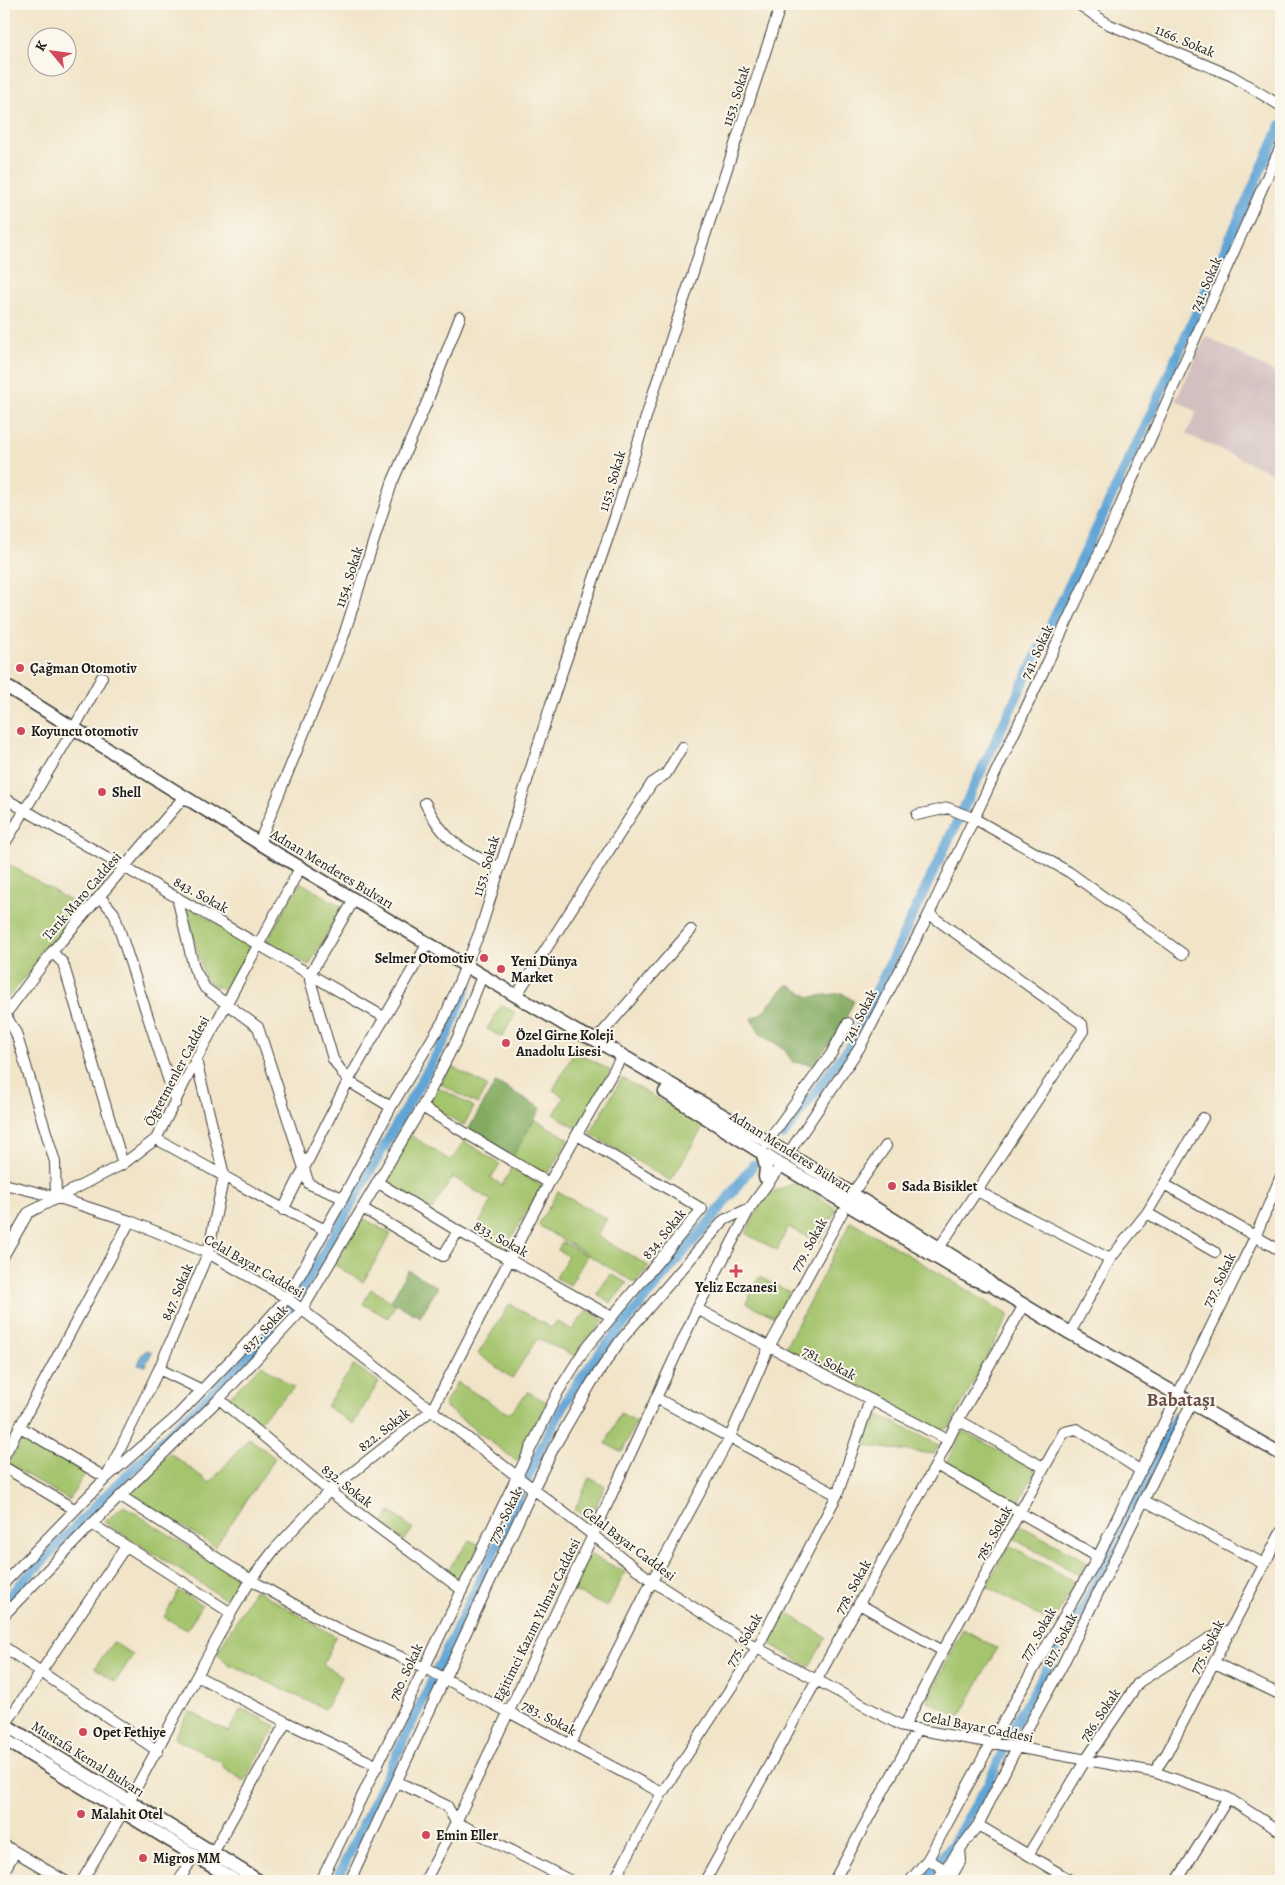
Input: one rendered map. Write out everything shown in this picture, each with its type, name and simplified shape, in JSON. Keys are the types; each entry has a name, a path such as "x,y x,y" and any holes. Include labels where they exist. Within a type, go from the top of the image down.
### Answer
{"main road":[{"name":"Adnan Menderes Bulvarı","path":"4,685 73,730 300,868 577,1032 765,1147 971,1278 996,1288"},
{"name":"Adnan Menderes Bulvarı","path":"4,696 73,730"},
{"name":"Adnan Menderes Bulvarı","path":"577,1032 596,1040 620,1059"},
{"path":"765,1147 765,1177"},
{"name":"Adnan Menderes Bulvarı","path":"781,1157 852,1194 975,1270 996,1288 1070,1333 1281,1454"},
{"name":"Mustafa Kemal Bulvarı","path":"4,1725 126,1807 194,1856 236,1881"},
{"name":"Mustafa Kemal Bulvarı","path":"4,1738 126,1807 213,1852 260,1881"}],"street":[{"name":"1153. Sokak","path":"465,966 480,930 551,704 615,517 655,388 781,4"},
{"name":"1166. Sokak","path":"1078,4 1108,24 1232,76 1281,106"},
{"name":"741. Sokak","path":"781,1157 814,1114 860,1047 929,914 1117,514 1281,146"},
{"name":"1154. Sokak","path":"259,843 344,635 392,483 427,402 460,317"},
{"path":"4,845 73,730 102,677"},
{"path":"516,996 652,782 666,774 682,747"},
{"name":"Tarık Maro Caddesi","path":"4,1014 52,952 184,797"},
{"name":"843. Sokak","path":"4,798 124,869 177,897 384,1017"},
{"path":"425,804 436,826 451,841 469,853 500,868"},
{"path":"917,815 948,808 975,819 1069,872 1183,954"},
{"name":"Öğretmenler Caddesi","path":"4,1255 28,1212 122,1164 156,1140 196,1060 227,1006 258,944 300,868"},
{"path":"100,897 114,913 176,1103"},
{"path":"177,897 194,968 205,988 258,1027 309,1184 343,1198"},
{"path":"354,900 310,974 333,1059 348,1081 392,1107"},
{"path":"929,914 1082,1024 1082,1031 939,1248"},
{"path":"596,1040 691,930"},
{"path":"283,1210 348,1081 428,943"},
{"path":"52,952 62,964 122,1164"},
{"name":"837. Sokak","path":"4,1582 106,1478 175,1418 287,1298 392,1107 444,1019 465,966"},
{"name":"837. Sokak","path":"4,1615 92,1524 219,1399 302,1310 422,1107 458,1037 482,976"},
{"path":"4,1014 16,1033 55,1162 56,1197"},
{"path":"765,1147 831,1054 848,1023"},
{"name":"822. Sokak","path":"82,1881 158,1751 231,1613 251,1580 274,1550 329,1491 432,1410 550,1183 620,1059"},
{"name":"847. Sokak","path":"106,1478 159,1369 208,1253 224,1175 196,1060"},
{"path":"422,1107 550,1183"},
{"path":"1070,1333 1110,1259 1147,1213 1203,1118"},
{"name":"834. Sokak","path":"577,1135 702,1210 612,1317"},
{"path":"156,1140 224,1175 283,1210 326,1230"},
{"path":"852,1194 886,1146"},
{"name":"Eğitimci Kazım Yılmaz Caddesi","path":"425,1881 456,1822 593,1535 697,1309 765,1177 781,1157"},
{"name":"Eğitimci Kazım Yılmaz Caddesi","path":"750,1208 781,1157"},
{"name":"737. Sokak","path":"1178,1394 1255,1237 1281,1176"},
{"path":"377,1182 458,1232"},
{"name":"Celal Bayar Caddesi","path":"4,1184 56,1197 130,1221 208,1253 287,1298 652,1581 758,1648 904,1727 1016,1749 1154,1772 1228,1798 1281,1832"},
{"path":"1164,1184 1281,1251"},
{"path":"978,1191 1110,1259"},
{"name":"833. Sokak","path":"362,1208 443,1256 458,1232 612,1317"},
{"name":"779. Sokak","path":"350,1881 553,1449 592,1382 620,1341 724,1220 750,1208"},
{"name":"779. Sokak","path":"570,1745 652,1581 730,1437 769,1347 842,1213"},
{"path":"1147,1213 1215,1252"},
{"path":"4,1456 130,1221"},
{"name":"778. Sokak","path":"705,1881 936,1465 958,1420 1024,1305"},
{"name":"781. Sokak","path":"697,1309 948,1440"},
{"name":"780. Sokak","path":"321,1881 516,1476 568,1375 612,1317"},
{"path":"159,1369 202,1390"},
{"name":"777. Sokak","path":"910,1881 928,1859 991,1743 1098,1557 1178,1394"},
{"path":"656,1398 837,1495"},
{"name":"832. Sokak","path":"219,1399 329,1491 462,1590"},
{"name":"775. Sokak","path":"614,1881 662,1793 758,1648 837,1495 870,1400"},
{"name":"817. Sokak","path":"936,1881 978,1825 1016,1749 1062,1666 1145,1501 1192,1402"},
{"path":"958,1420 1043,1467"},
{"path":"20,1427 106,1478"},
{"name":"785. Sokak","path":"904,1727 942,1651 1021,1513 1043,1467 1064,1432 1077,1429 1141,1471"},
{"path":"936,1465 1098,1557"},
{"path":"4,1468 74,1509"},
{"name":"783. Sokak","path":"121,1496 251,1580 336,1628 423,1667 662,1793"},
{"path":"1145,1501 1264,1564"},
{"path":"92,1524 231,1613"},
{"name":"775. Sokak","path":"1154,1772 1168,1753 1281,1532"},
{"path":"4,1725 126,1546"},
{"path":"859,1604 942,1651"},
{"name":"786. Sokak","path":"1028,1854 1085,1761 1139,1682 1208,1639 1232,1629"},
{"path":"4,1647 158,1751"},
{"path":"1215,1663 1279,1693"},
{"path":"197,1676 286,1722 378,1766"},
{"path":"213,1852 286,1722"},
{"path":"834,1881 917,1729"},
{"path":"398,1782 447,1806 456,1822 572,1881"},
{"path":"1177,1881 1228,1798"},
{"path":"978,1825 1072,1881"},
{"path":"4,1845 64,1881"},
{"path":"949,1881 962,1860 960,1849"},
{"path":"4,1870 15,1852"},
{"path":"179,1881 194,1856"},
{"path":"928,1859 945,1870"}],"shaded area":[{"path":"1206,336 1281,376 1281,477 1186,434 1197,412 1176,400"}],"green space":[{"path":"7,863 82,908 4,1002 4,869"},
{"path":"300,882 342,907 309,965 267,941"},
{"path":"190,907 252,946 227,992 205,980 188,913"},
{"path":"787,984 810,997 842,993 854,1001 841,1028 813,1065 793,1062 783,1048 761,1035 751,1019 762,1013"},
{"path":"501,1005 516,1013 502,1037 487,1029"},
{"path":"575,1051 610,1070 578,1129 554,1115 564,1097 553,1090"},
{"path":"451,1066 487,1086 477,1104 441,1084"},
{"path":"622,1078 704,1125 671,1181 590,1134"},
{"path":"496,1082 541,1108 512,1157 468,1130"},
{"path":"438,1087 474,1107 464,1125 428,1105"},
{"path":"534,1119 569,1139 546,1177 512,1157"},
{"path":"410,1135 451,1161 464,1141 500,1164 491,1178 502,1185 512,1168 542,1186 504,1250 474,1232 492,1201 453,1177 431,1211 382,1181"},
{"path":"798,1182 836,1209 819,1243 788,1227 777,1250 746,1234 764,1195"},
{"path":"558,1192 607,1219 597,1236 649,1266 635,1283 538,1225"},
{"path":"363,1218 391,1234 363,1282 335,1265"},
{"path":"851,1221 1009,1315 949,1428 939,1430 784,1350"},
{"path":"562,1242 587,1256 570,1285 556,1278 568,1256 558,1250"},
{"path":"408,1270 438,1287 420,1317 391,1301"},
{"path":"610,1274 627,1283 611,1303 597,1294"},
{"path":"759,1277 790,1292 777,1318 746,1303"},
{"path":"371,1289 396,1304 388,1318 363,1304"},
{"path":"510,1304 551,1328 557,1321 572,1330 587,1310 604,1320 576,1356 537,1339 512,1378 478,1354"},
{"path":"262,1365 294,1388 256,1424 227,1399"},
{"path":"354,1365 379,1382 353,1424 326,1406"},
{"path":"457,1382 509,1414 528,1392 547,1402 522,1458 515,1460 444,1406"},
{"path":"871,1411 939,1445 934,1454 858,1445"},
{"path":"620,1413 636,1421 622,1452 606,1444"},
{"path":"963,1431 1036,1470 1018,1504 945,1465"},
{"path":"25,1436 86,1472 69,1500 8,1464"},
{"path":"249,1438 275,1458 215,1547 128,1492 170,1453 210,1483"},
{"path":"589,1478 605,1486 591,1517 575,1510"},
{"path":"124,1506 245,1583 230,1602 104,1522"},
{"path":"391,1512 413,1529 404,1541 382,1525"},
{"path":"1021,1526 1088,1562 1080,1575 1014,1539"},
{"path":"470,1540 480,1545 461,1582 447,1571"},
{"path":"1009,1545 1075,1582 1052,1623 986,1586"},
{"path":"589,1554 625,1572 607,1607 572,1590"},
{"path":"255,1589 336,1637 323,1664 342,1677 325,1709 227,1663 217,1653"},
{"path":"179,1591 202,1605 187,1630 164,1617"},
{"path":"783,1611 826,1637 809,1667 765,1641"},
{"path":"963,1629 997,1648 960,1717 927,1701"},
{"path":"113,1642 133,1655 115,1682 95,1668"},
{"path":"242,1709 276,1726 244,1781 223,1767 221,1762 174,1738 189,1711 228,1732"}],"water":[{"path":"147,1350 152,1352 145,1366 138,1365 142,1354"}],"waterway":[{"path":"783,1135 852,1043 1148,420 1281,125"},
{"path":"4,1601 116,1485 242,1364 299,1296 448,1034 468,983"},
{"path":"336,1881 499,1541 543,1444 571,1392 602,1350 714,1216 753,1165"},
{"path":"923,1881 954,1842 989,1782 1015,1724 1087,1601 1176,1417"}],"place":[{"name":"Çağman Otomotiv","path":"20,668"},
{"name":"Koyuncu otomotiv","path":"21,731"},
{"name":"Shell","path":"102,792"},
{"name":"Selmer Otomotiv","path":"484,958"},
{"name":"Yeni Dünya Market","path":"501,969"},
{"name":"Özel Girne Koleji Anadolu Lisesi","path":"506,1043"},
{"name":"Sada Bisiklet","path":"892,1186"},
{"name":"Yeliz Eczanesi","path":"736,1271"},
{"name":"Opet Fethiye","path":"83,1732"},
{"name":"Malahit Otel","path":"81,1814"},
{"name":"Emin Eller","path":"426,1835"},
{"name":"Migros MM","path":"143,1858"}],"district":[{"name":"Babataşı","path":"1181,1400"}]}
